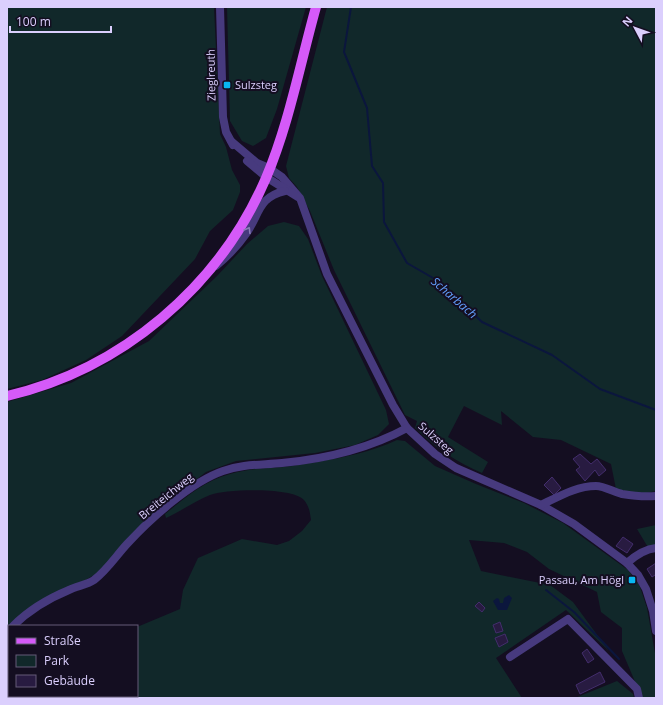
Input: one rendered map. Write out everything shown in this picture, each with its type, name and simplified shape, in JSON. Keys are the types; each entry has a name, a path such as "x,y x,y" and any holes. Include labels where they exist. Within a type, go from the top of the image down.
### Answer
{"main road":[{"path":"7,396 61,379 116,352 156,324 212,269 252,208 268,173 286,118 316,7"}],"street":[{"name":"Zieglreuth","path":"220,7 223,117 226,132 231,141 268,173"},
{"path":"268,173 285,191 300,198"},
{"name":"Sulzsteg","path":"268,173 282,177 300,198 327,274 393,405 407,428 435,454 456,468 541,505 574,524 627,563 638,575 646,589 653,611 656,631"},
{"path":"212,269 230,254 246,234 268,197 274,193 285,191"},
{"name":"Breiteichweg","path":"14,625 35,607 47,600 93,581 106,570 127,544 153,519 191,487 209,477 223,471 246,465 283,463 359,448 390,437 407,428"},
{"path":"541,505 561,495 582,488 597,486 623,494 642,497 656,496"},
{"path":"627,563 635,556 649,549 656,548"},
{"path":"510,657 568,619 637,689 639,698"}],"green space":[{"path":"7,7 214,7 220,134 226,147 232,170 240,185 240,192 233,210 210,231 195,259 122,336 86,360 42,380 7,389"},
{"path":"227,7 306,7 277,109 266,138 253,146 242,141 230,121"},
{"path":"327,7 656,7 656,491 641,494 616,489 611,464 561,440 533,437 501,411 502,425 464,406 448,437 488,462 482,473 438,448 415,428 417,421 405,415 334,270 310,211 297,187 289,178 286,166"},
{"path":"284,222 299,226 308,239 322,276 386,410 389,424 378,435 355,445 315,453 236,461 206,472 180,492 104,569 11,625 8,625 7,630 7,402 71,383 149,341 217,276 247,244 268,226"},
{"path":"397,440 405,441 435,466 524,503 563,523 628,570 639,584 647,608 656,659 656,698 642,698 622,651 622,628 601,612 597,592 549,569 527,552 504,543 469,540 481,571 550,585 573,602 609,651 566,610 496,658 522,698 7,698 8,694 8,697 138,697 138,627 180,609 183,590 198,558 242,539 277,545 289,541 302,531 311,520 307,505 304,500 297,496 273,491 258,490 230,491 210,495 166,518 165,514 203,486 230,474 263,468 288,467 338,458 358,454"},
{"path":"656,525 656,548 649,549 637,529"},
{"path":"617,681 633,694 634,698 575,698"}],"water":[{"path":"509,595 512,598 507,610 498,610 493,601 497,598 499,599 500,603 503,603 504,598"}],"building":[{"path":"580,454 591,464 597,459 606,470 599,476 595,470 585,481 576,470 580,467 573,459"},
{"path":"552,477 561,488 554,495 544,485"},
{"path":"623,537 633,544 627,553 616,546"},
{"path":"656,563 656,576 655,575 652,577 647,569"},
{"path":"479,602 485,608 482,612 475,606"},
{"path":"500,622 503,631 496,633 493,625"},
{"path":"505,634 508,642 499,647 495,638"},
{"path":"587,649 594,659 588,663 582,653"},
{"path":"600,672 605,682 580,694 576,685"}],"waterway":[{"name":"Scharbach","path":"351,7 344,52 367,108 372,166 383,183 384,222 407,263 440,282 482,322 552,355 600,389 656,410"},
{"path":"546,590 574,612 619,659"}],"place":[{"name":"Sulzsteg","path":"227,85"},
{"name":"Passau, Am Högl","path":"632,580"}]}
